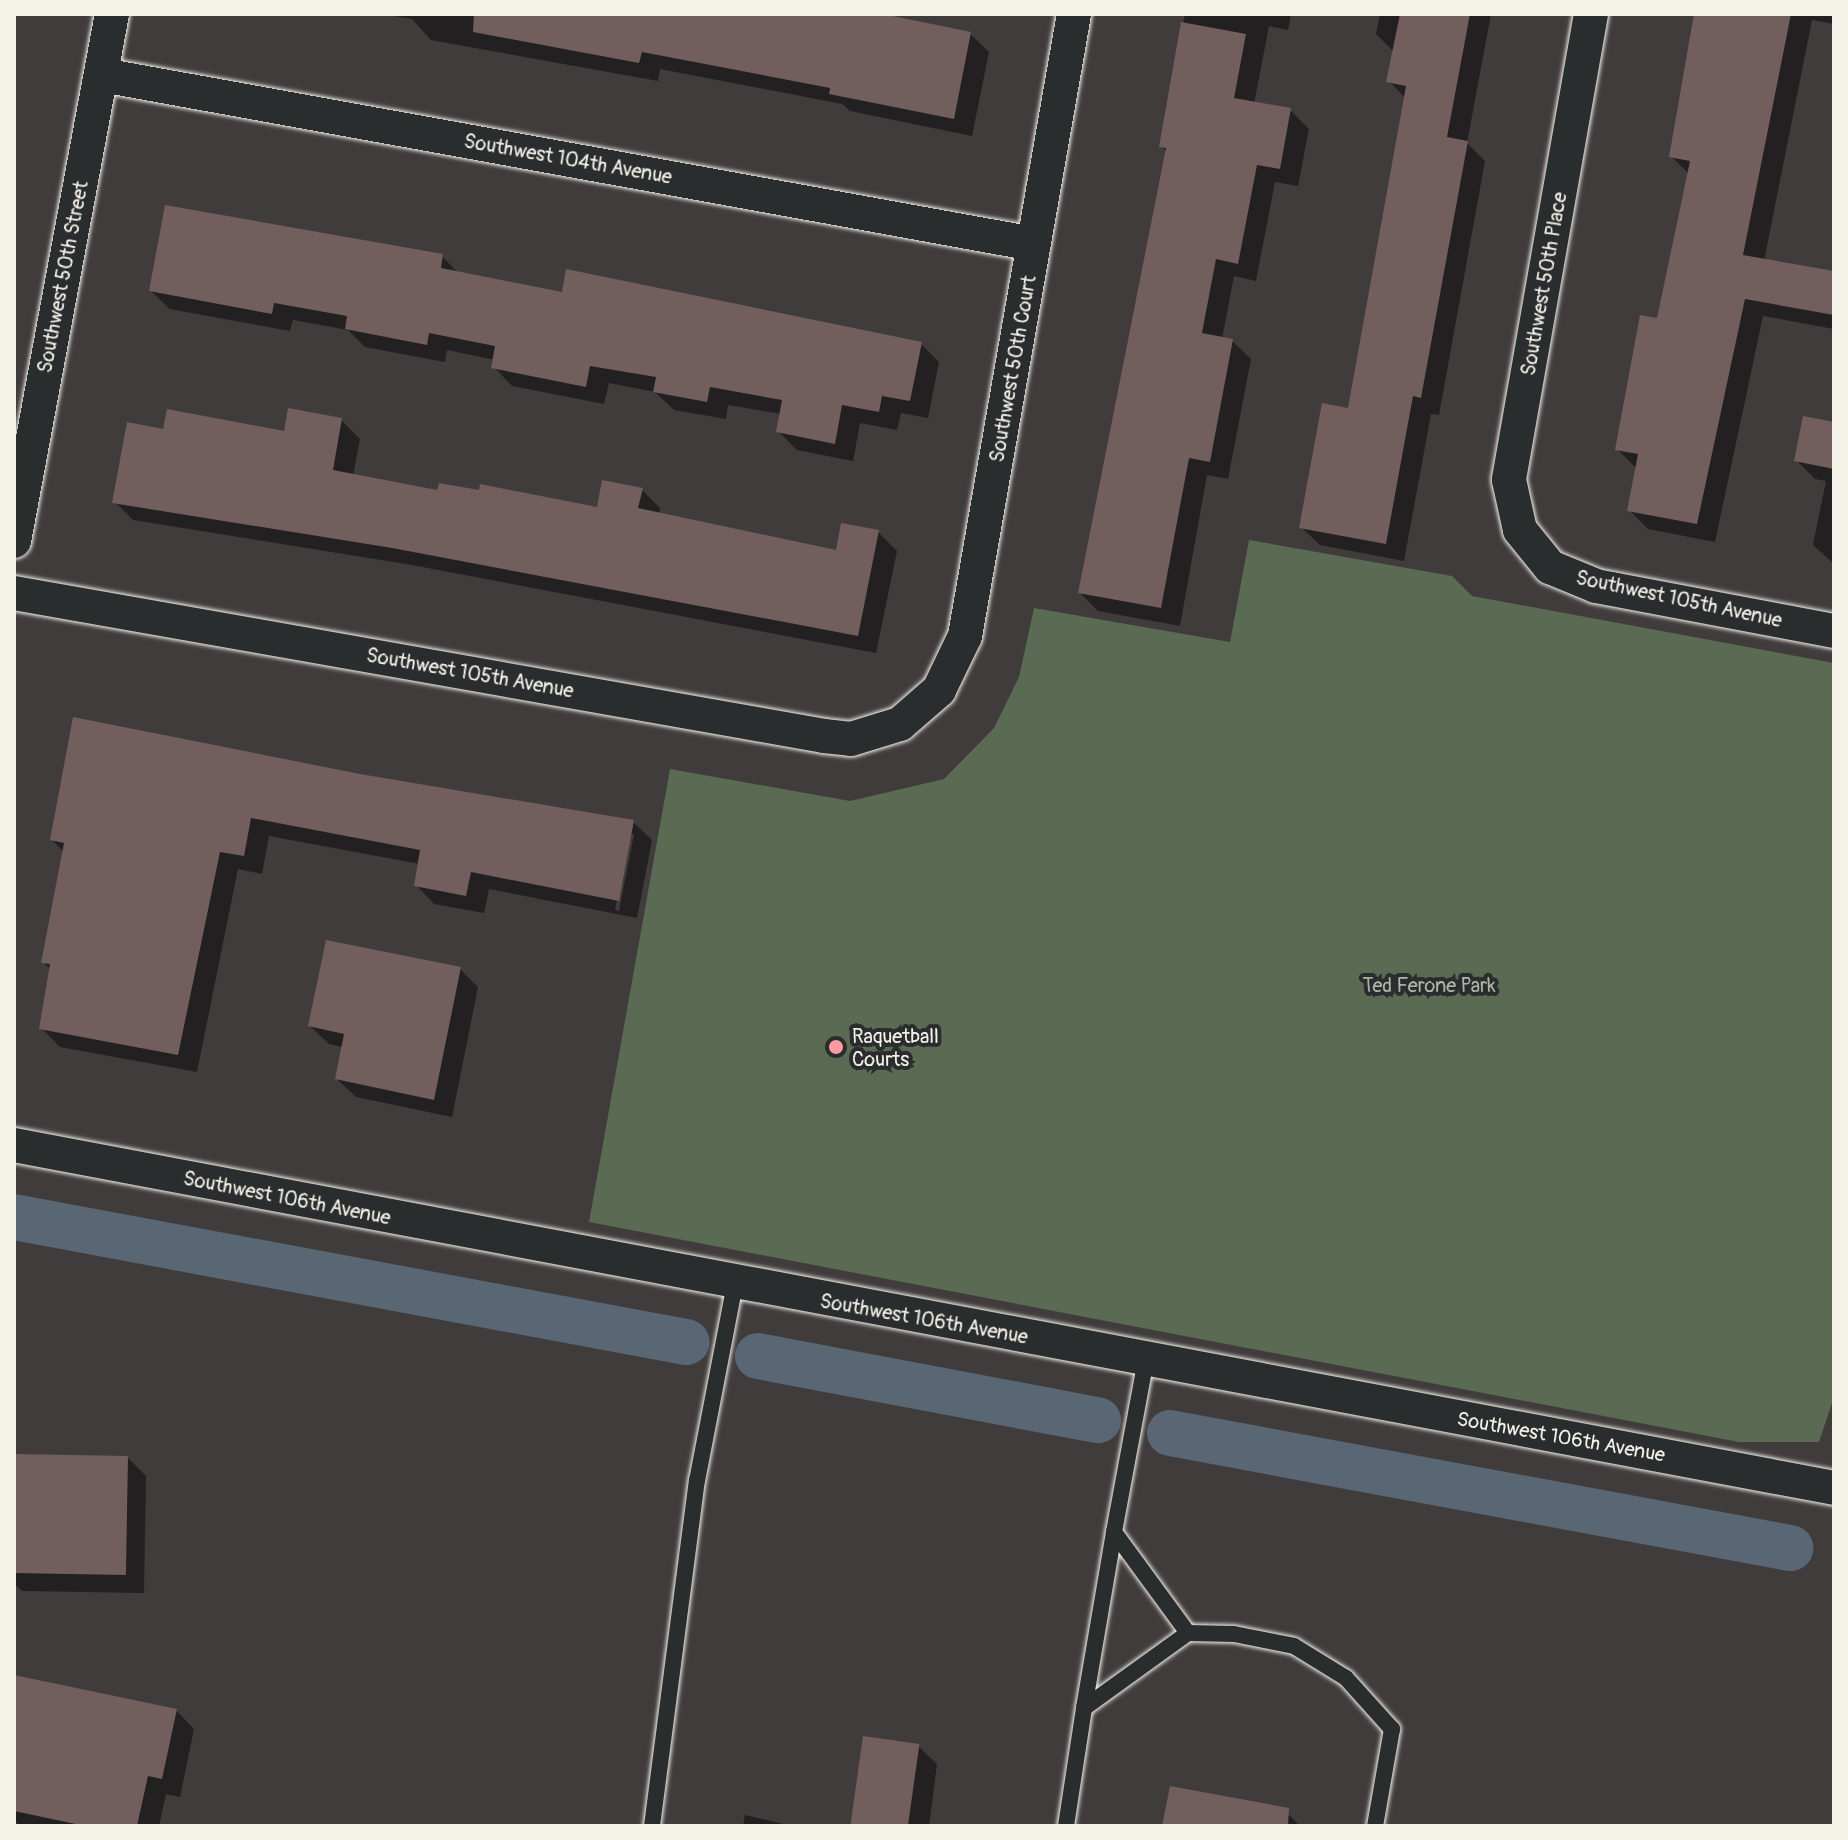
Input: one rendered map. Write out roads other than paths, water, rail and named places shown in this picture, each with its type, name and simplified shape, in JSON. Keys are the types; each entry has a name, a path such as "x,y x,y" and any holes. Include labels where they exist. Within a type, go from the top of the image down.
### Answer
{"street":[{"name":"Southwest 50th Street","path":"14,541 112,14"},
{"name":"Southwest 50th Court","path":"920,710 956,665 965,636 1074,14"},
{"name":"Southwest 50th Place","path":"1533,550 1512,508 1509,480 1591,14"},
{"name":"Southwest 104th Avenue","path":"102,75 1034,244"},
{"name":"Southwest 105th Avenue","path":"1533,550 1550,567 1596,586 1834,631"},
{"name":"Southwest 105th Avenue","path":"14,593 824,736 876,735 920,710"},
{"name":"Southwest 106th Avenue","path":"14,1145 735,1284 1834,1488"}],"lane":[{"path":"652,1826 697,1481 735,1284"},
{"path":"1066,1826 1114,1532 1146,1360"},
{"path":"1114,1532 1188,1633"},
{"path":"1084,1708 1188,1633 1234,1634 1294,1646 1346,1678 1392,1729 1375,1826"}],"waterway":[{"path":"14,1217 686,1342"},
{"path":"758,1356 1098,1420"},
{"path":"1170,1433 1790,1548"}],"place":[{"name":"Raquetball Courts","path":"836,1047"}],"park label":[{"name":"Ted Ferone Park","path":"1429,985"}]}
